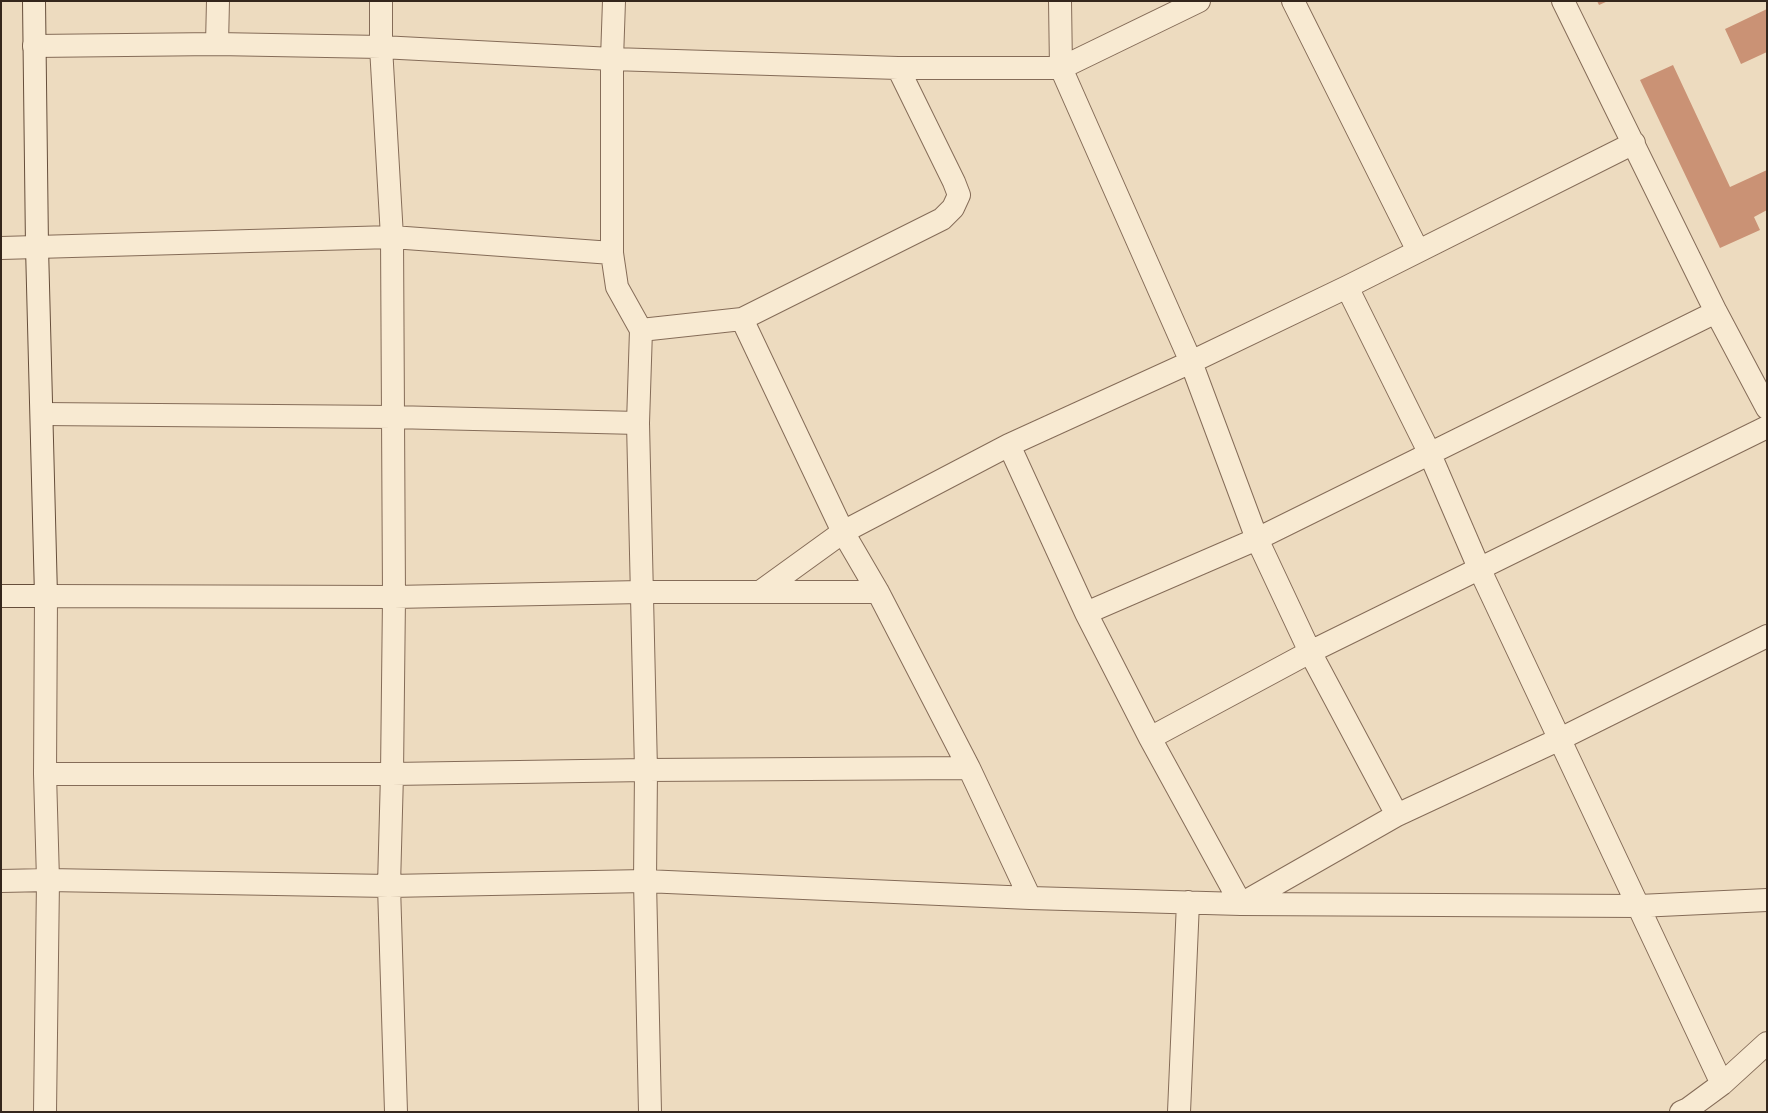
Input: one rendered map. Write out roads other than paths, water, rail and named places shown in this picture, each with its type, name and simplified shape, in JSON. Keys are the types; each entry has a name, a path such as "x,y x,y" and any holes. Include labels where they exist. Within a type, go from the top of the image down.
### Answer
{"street":[{"path":"34,1 37,247 46,596 45,774 48,880 45,1112"},
{"path":"217,44 218,1"},
{"path":"381,1 381,47 392,237 394,597 389,886 396,1112"},
{"path":"614,1 612,59 612,253 617,288 641,330 638,423 640,592 646,770 645,881 650,1112"},
{"path":"1060,1 1061,68 1190,362 1257,539 1310,652 1397,815"},
{"path":"34,46 217,44 381,47 612,59 898,68 1061,68 1199,1"},
{"path":"1293,1 1418,251"},
{"path":"1563,1 1716,312 1767,408"},
{"path":"641,330 742,319 942,219 953,208 959,195 954,182 898,68"},
{"path":"760,592 843,532 1009,445 1190,362 1347,287 1634,144"},
{"path":"1,248 392,237 612,253"},
{"path":"1347,287 1429,452 1479,568 1722,1084"},
{"path":"1086,613 1257,539 1429,452 1716,312"},
{"path":"742,319 843,532 878,592 969,768 1030,898"},
{"path":"42,414 392,417 638,423"},
{"path":"1150,738 1310,652 1767,427"},
{"path":"1009,445 1086,613 1150,738 1240,904"},
{"path":"1,596 394,597 640,592 878,592"},
{"path":"1240,904 1397,815 1560,739 1767,636"},
{"path":"45,774 392,774 646,770 969,768"},
{"path":"1,881 48,880 389,886 645,881 1030,898 1240,904 1638,906 1767,900"},
{"path":"1179,1112 1188,902"},
{"path":"1685,1111 1722,1084 1767,1043"}]}
